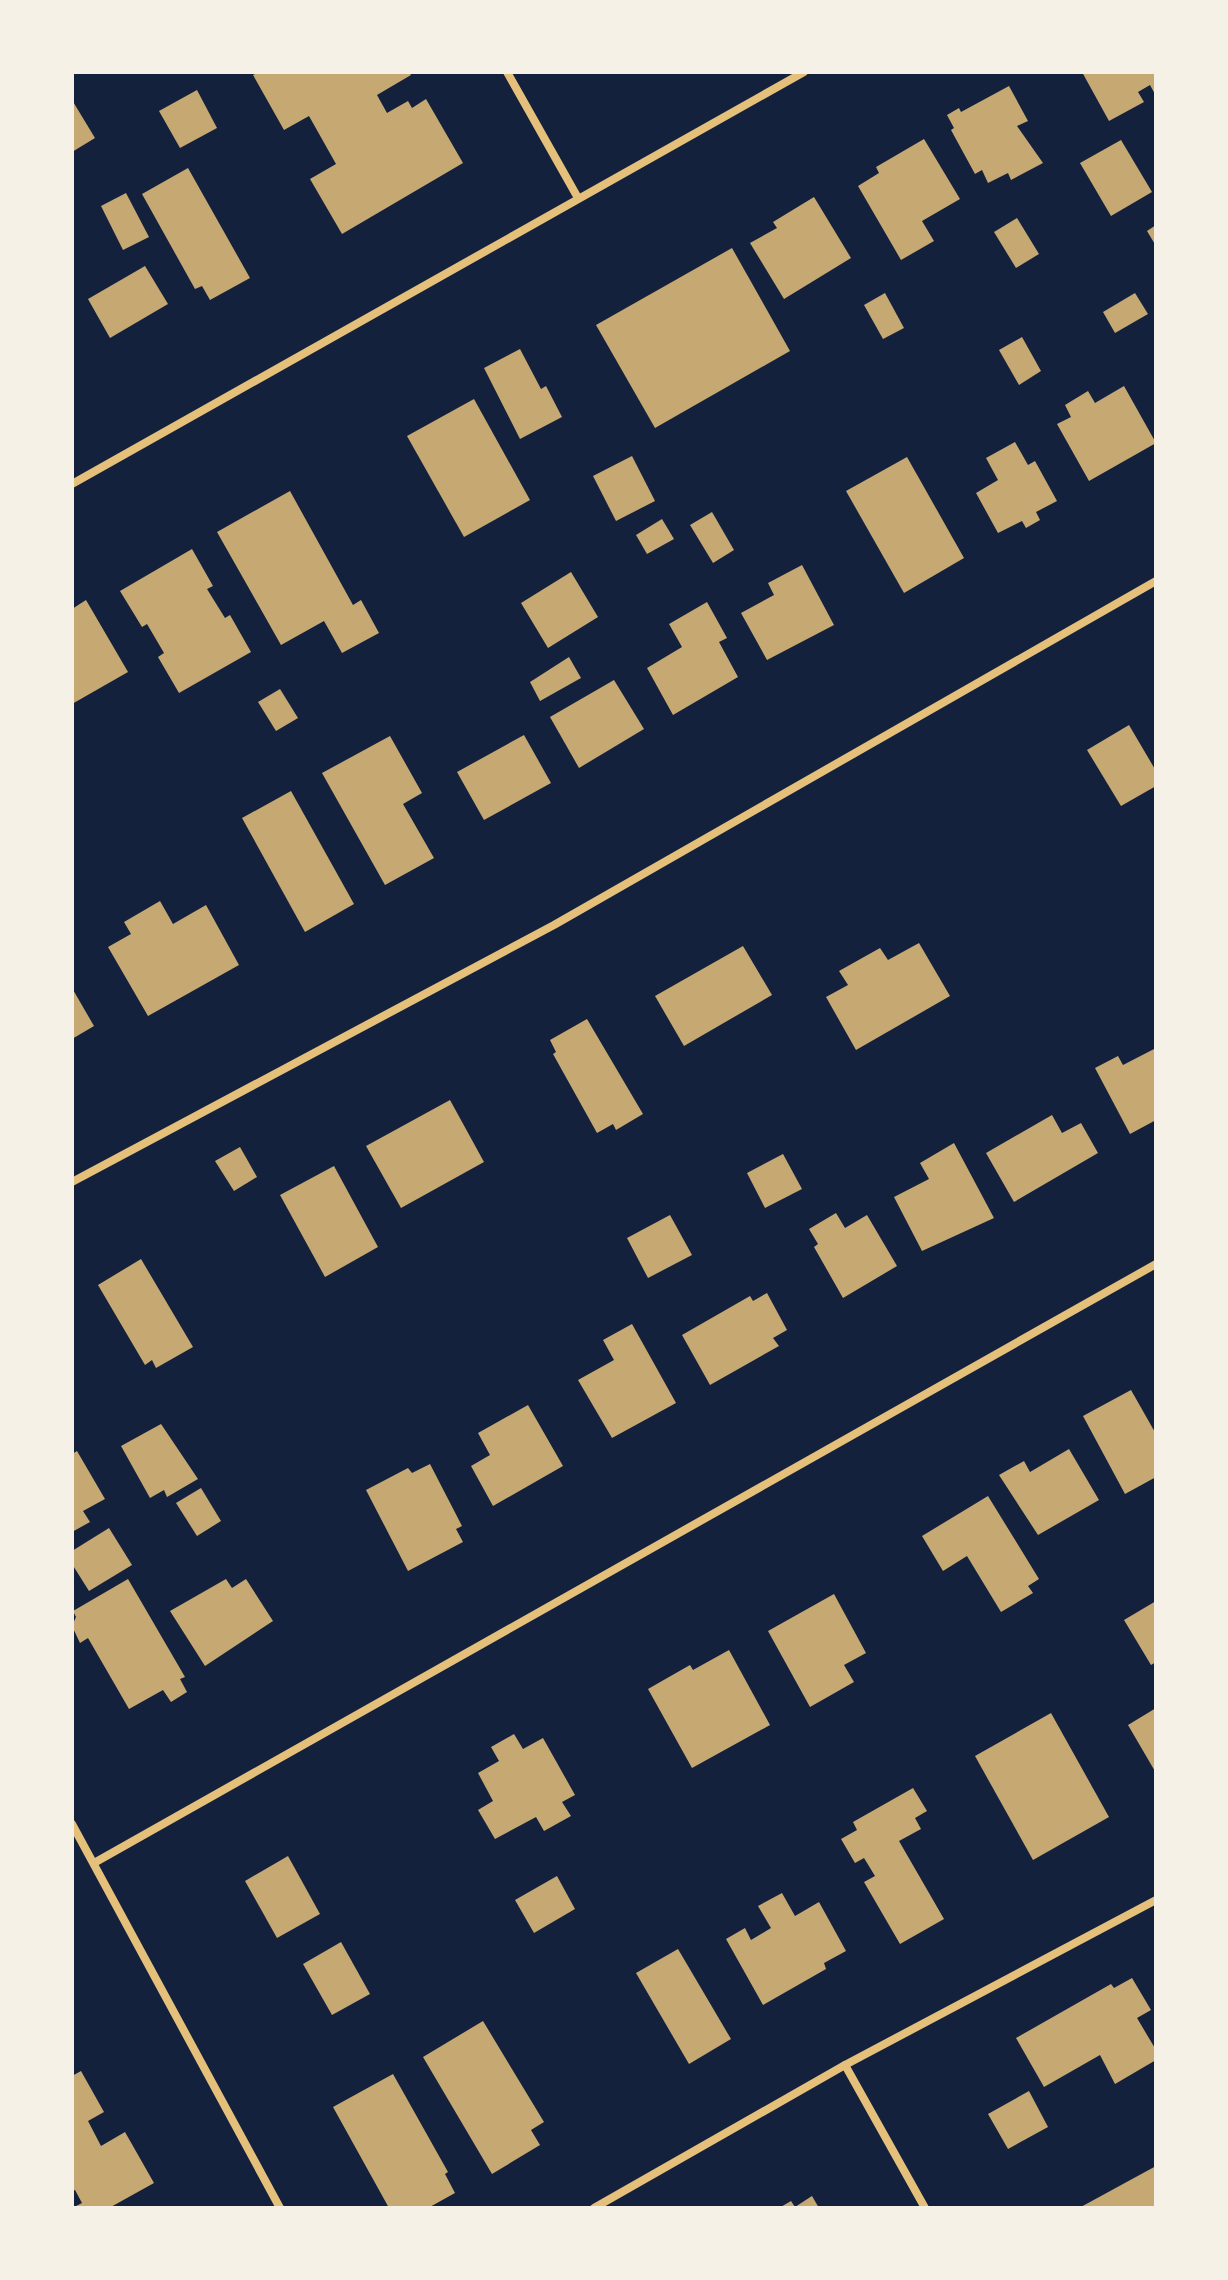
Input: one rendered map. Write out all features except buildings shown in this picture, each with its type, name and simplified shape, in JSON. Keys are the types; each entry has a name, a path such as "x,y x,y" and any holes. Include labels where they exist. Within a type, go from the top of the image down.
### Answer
{"street":[{"path":"507,72 578,198"},
{"path":"72,484 804,72"},
{"path":"72,1182 554,925 1156,581"},
{"path":"94,1863 1156,1265"},
{"path":"72,1824 280,2208"},
{"path":"594,2208 845,2065 1156,1900"},
{"path":"845,2065 925,2208"}]}
